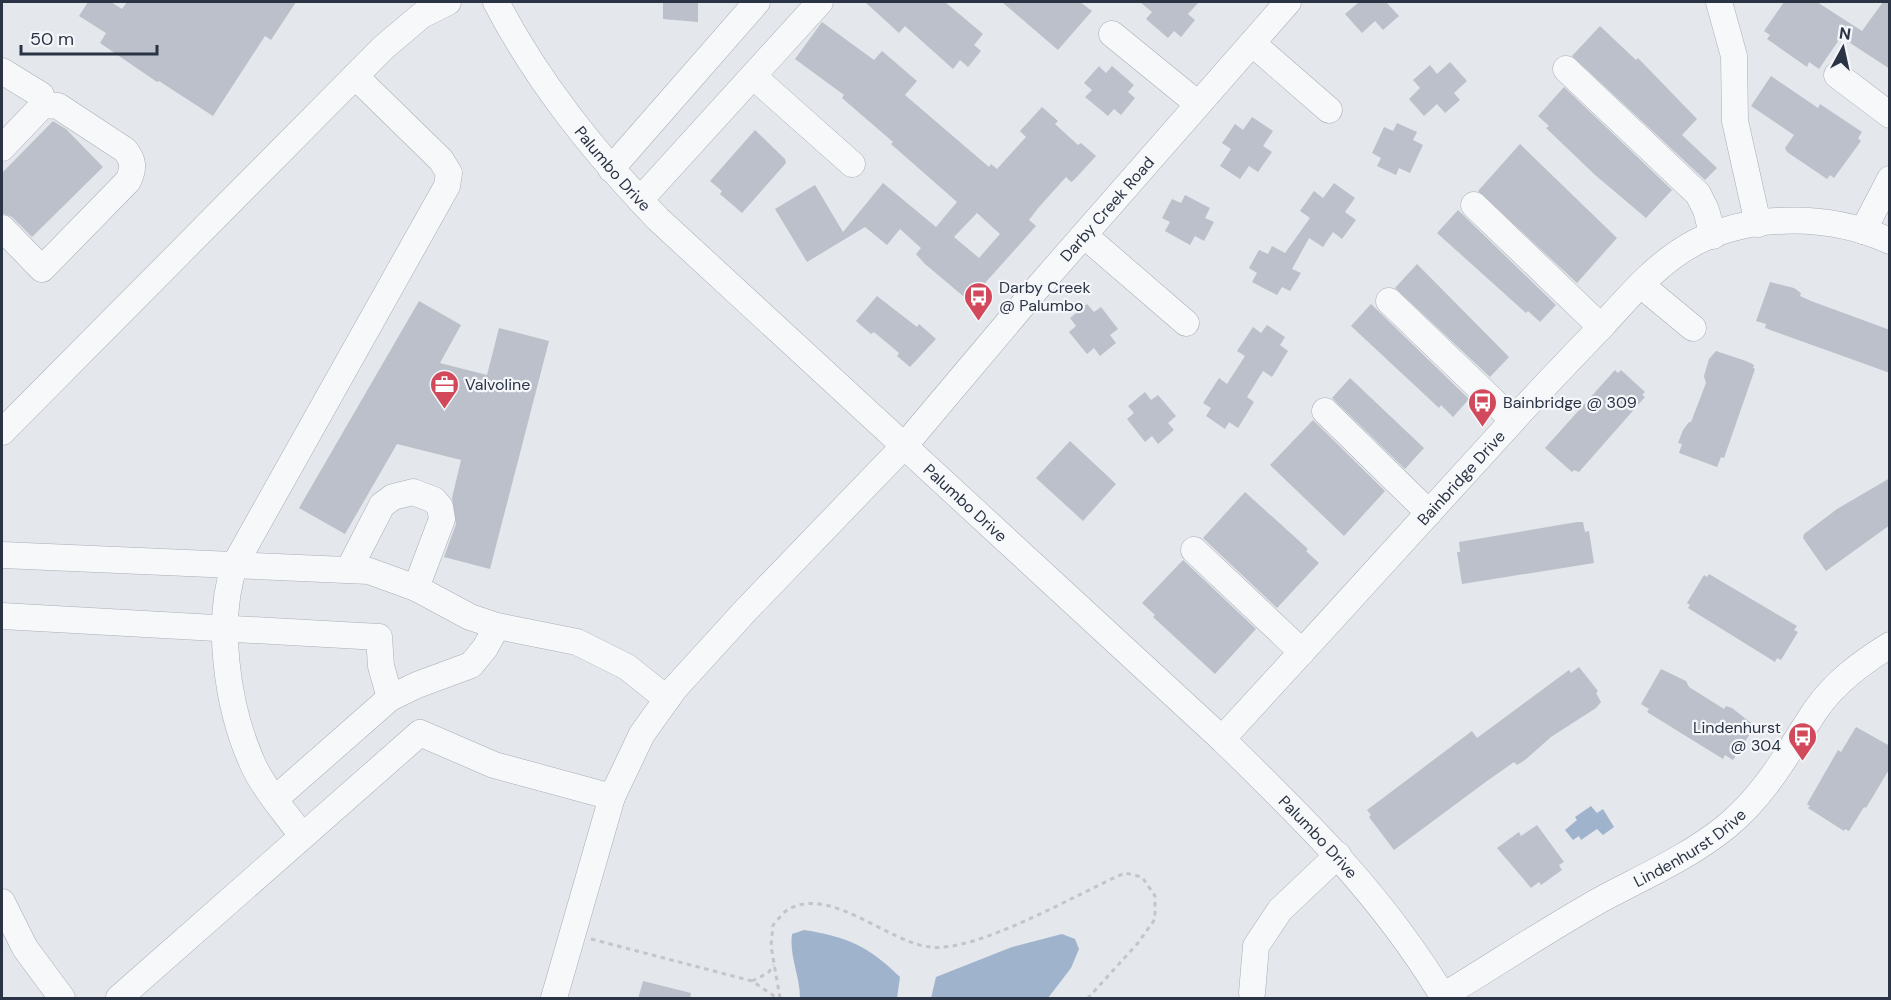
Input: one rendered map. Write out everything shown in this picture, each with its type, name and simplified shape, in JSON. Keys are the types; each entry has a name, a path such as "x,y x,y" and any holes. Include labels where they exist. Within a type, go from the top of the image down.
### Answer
{"street":[{"path":"2,432 355,76 415,20 448,2"},
{"name":"Palumbo Drive","path":"496,2 552,94 611,169 640,200 689,249 905,445 1222,739 1338,855 1394,922 1444,997"},
{"path":"732,30 733,2"},
{"path":"611,169 757,2"},
{"path":"640,200 820,2"},
{"name":"Darby Creek Road","path":"554,999 612,797 642,734 668,699 746,610 905,445 1084,235 1288,2"},
{"path":"1719,2 1734,56 1735,121 1758,224"},
{"path":"1112,34 1198,104"},
{"path":"1252,43 1329,110"},
{"path":"1566,69 1698,194 1706,210 1713,236"},
{"path":"2,71 41,95 43,105"},
{"path":"1837,75 1890,115"},
{"path":"302,836 251,761 242,732 226,664 224,628 228,583 235,564 447,186 449,173 441,160 355,76"},
{"path":"753,76 852,164"},
{"path":"2,228 42,269 128,181 134,170 132,159 125,150 58,106 43,105 5,139"},
{"path":"1863,231 1890,179"},
{"path":"1474,205 1601,327"},
{"name":"Bainbridge Drive","path":"1222,739 1514,420 1658,267 1696,242 1736,228 1758,224 1814,221 1863,231 1890,241"},
{"path":"1084,235 1186,322"},
{"path":"1641,285 1693,328"},
{"path":"1389,301 1514,420"},
{"path":"1325,411 1429,513"},
{"path":"349,568 382,505 393,497 413,492 434,500 440,507 442,519 416,588"},
{"path":"1194,550 1302,652"},
{"path":"2,555 349,568 369,571 416,588 470,617 496,626 577,642 627,667 668,699"},
{"path":"2,616 378,637 381,666 390,698"},
{"path":"275,799 390,698 417,685 471,665 485,648 496,626"},
{"name":"Lindenhurst Drive","path":"1444,997 1602,899 1670,864 1728,825 1761,793 1788,756 1815,710 1834,688 1852,671 1890,645"},
{"path":"119,999 420,733 494,765 612,797"},
{"path":"1252,993 1256,946 1280,910 1338,855"},
{"path":"2,902 25,948 62,999"}],"path":[{"path":"779,999 771,946 773,925 789,909 812,903 832,907 907,943 933,948 963,944 1026,920 1125,873 1142,877 1155,896 1155,919 1138,943 1088,999"},
{"path":"572,934 752,981 779,999"},
{"path":"752,981 768,973 774,965"}],"water":[{"path":"1591,806 1597,813 1603,809 1614,827 1603,835 1597,829 1581,840 1579,836 1573,840 1565,830 1577,820 1575,817"},
{"path":"804,930 856,944 878,958 900,977 897,998 800,998 791,942 792,934"},
{"path":"1062,934 1075,939 1079,949 1071,968 1048,998 931,998 936,977 1012,947"}],"building":[{"path":"88,2 111,2 122,9 127,2 296,2 271,40 265,36 213,116 159,81 157,82 100,43 106,33 79,16"},
{"path":"663,2 698,2 698,22 663,19"},
{"path":"865,2 945,2 983,34 974,45 981,51 968,67 960,60 953,69 905,26 899,33"},
{"path":"1002,2 1080,2 1092,11 1058,50"},
{"path":"1140,2 1199,2 1188,14 1195,20 1181,37 1174,31 1168,38 1146,19 1152,12"},
{"path":"1359,2 1386,2 1399,16 1383,30 1375,21 1362,33 1345,14"},
{"path":"1784,2 1817,2 1862,31 1883,2 1890,2 1890,69 1841,37 1819,69 1809,62 1807,67 1767,39 1770,35 1764,31"},
{"path":"822,22 874,60 882,51 917,81 905,95 989,167 991,164 997,169 1026,137 1020,131 1042,107 1058,121 1055,124 1078,145 1081,143 1096,156 1074,180 1071,182 1066,177 1039,207 1029,220 1036,226 969,301 925,264 916,254 921,248 900,229 887,245 865,227 807,262 775,209 815,185 843,232 883,183 936,227 957,202 842,98 844,95 795,59","holes":["977,213 1000,234 979,258 954,237"]},
{"path":"1600,26 1636,60 1638,58 1697,119 1682,135 1717,168 1705,180 1572,56"},
{"path":"1450,62 1467,81 1454,93 1460,100 1445,113 1437,104 1424,116 1409,99 1420,88 1413,80 1430,65 1437,74"},
{"path":"1099,66 1106,73 1112,66 1134,85 1128,92 1135,98 1121,115 1114,109 1108,116 1085,97 1092,90 1084,83"},
{"path":"1771,76 1818,108 1820,104 1862,132 1858,138 1861,141 1834,178 1830,175 1827,179 1787,152 1785,148 1794,135 1751,106"},
{"path":"1564,87 1672,190 1646,218 1594,174 1546,128 1549,126 1538,116"},
{"path":"1252,117 1273,131 1263,146 1272,152 1258,172 1249,166 1240,179 1220,166 1231,149 1222,143 1235,124 1243,130"},
{"path":"53,121 66,129 103,167 32,237 12,217 2,213 2,173"},
{"path":"1397,123 1417,132 1413,140 1423,145 1410,173 1399,168 1396,175 1377,166 1381,158 1372,153 1384,127 1393,131"},
{"path":"755,130 785,159 786,163 742,213 720,194 722,191 710,181"},
{"path":"1520,144 1617,238 1577,283 1478,191"},
{"path":"1334,183 1355,198 1345,212 1356,220 1342,239 1333,232 1323,247 1309,238 1292,269 1301,273 1290,291 1282,287 1277,295 1252,282 1257,273 1249,268 1259,250 1268,254 1272,246 1285,253 1310,218 1300,211 1314,191 1323,198"},
{"path":"1185,195 1210,208 1205,218 1214,222 1204,241 1195,236 1190,245 1165,231 1170,222 1162,218 1172,199 1181,203"},
{"path":"1458,210 1556,305 1540,322 1528,311 1526,313 1437,233"},
{"path":"1417,264 1509,357 1490,377 1395,288"},
{"path":"1770,282 1794,288 1801,293 1800,296 1811,301 1890,330 1890,373 1765,328 1766,324 1756,321"},
{"path":"877,296 917,327 919,324 936,339 910,367 897,356 899,353 874,332 871,334 856,321"},
{"name":"Valvoline","path":"419,301 461,325 440,363 487,375 499,328 549,341 490,569 444,557 456,524 452,498 461,460 397,444 345,534 299,508"},
{"path":"1087,304 1094,312 1101,307 1118,329 1110,335 1116,343 1100,356 1094,348 1087,354 1069,332 1076,326 1070,318"},
{"path":"1371,304 1469,399 1453,417 1441,405 1439,408 1351,326"},
{"path":"1267,325 1285,337 1280,345 1288,351 1272,377 1263,371 1247,397 1254,402 1238,428 1229,422 1225,429 1206,416 1211,408 1203,403 1219,378 1227,384 1245,356 1237,351 1253,327 1261,333"},
{"path":"1716,351 1746,361 1754,365 1755,369 1724,458 1721,457 1717,467 1679,453 1682,444 1678,443 1683,430 1691,422 1706,383 1704,376 1709,359"},
{"path":"1615,370 1618,373 1621,370 1645,392 1642,395 1645,397 1579,472 1574,470 1572,472 1545,448"},
{"path":"1350,378 1424,448 1405,469 1332,398"},
{"path":"1145,392 1151,400 1158,395 1176,416 1168,423 1174,430 1158,444 1152,436 1145,442 1127,419 1134,413 1128,406"},
{"path":"1313,420 1385,491 1344,536 1270,465"},
{"path":"1070,441 1116,484 1083,521 1036,478"},
{"path":"1890,478 1890,525 1826,571 1803,538 1804,534 1837,509"},
{"path":"1245,492 1308,549 1306,551 1319,563 1277,608 1203,538"},
{"path":"1583,522 1585,532 1589,531 1594,563 1462,584 1457,552 1460,552 1459,542"},
{"path":"1183,560 1256,629 1215,674 1153,617 1155,615 1142,603"},
{"path":"1709,574 1797,626 1794,630 1798,632 1781,660 1777,658 1775,662 1688,608 1690,605 1687,603 1704,575 1707,577"},
{"path":"1579,667 1598,691 1596,693 1601,702 1596,708 1551,737 1525,760 1517,765 1514,762 1394,850 1369,817 1371,815 1367,810 1472,731 1477,738 1569,670 1571,673"},
{"path":"1661,669 1686,681 1689,687 1724,709 1726,706 1732,708 1755,726 1733,760 1725,755 1723,759 1647,712 1649,709 1641,704"},
{"path":"1856,727 1890,746 1890,768 1866,808 1864,807 1849,831 1845,829 1844,831 1808,808 1810,806 1807,804 1838,750 1841,752"},
{"path":"1537,825 1564,862 1559,865 1562,870 1541,885 1539,882 1531,888 1497,848 1519,832 1521,836"},
{"path":"643,981 691,993 690,999 638,999"}],"place":[{"name":"Darby Creek @ Palumbo","path":"978,322"},
{"name":"Valvoline","path":"444,410"},
{"name":"Bainbridge @ 309","path":"1482,428"},
{"name":"Lindenhurst @ 304","path":"1802,762"}]}
